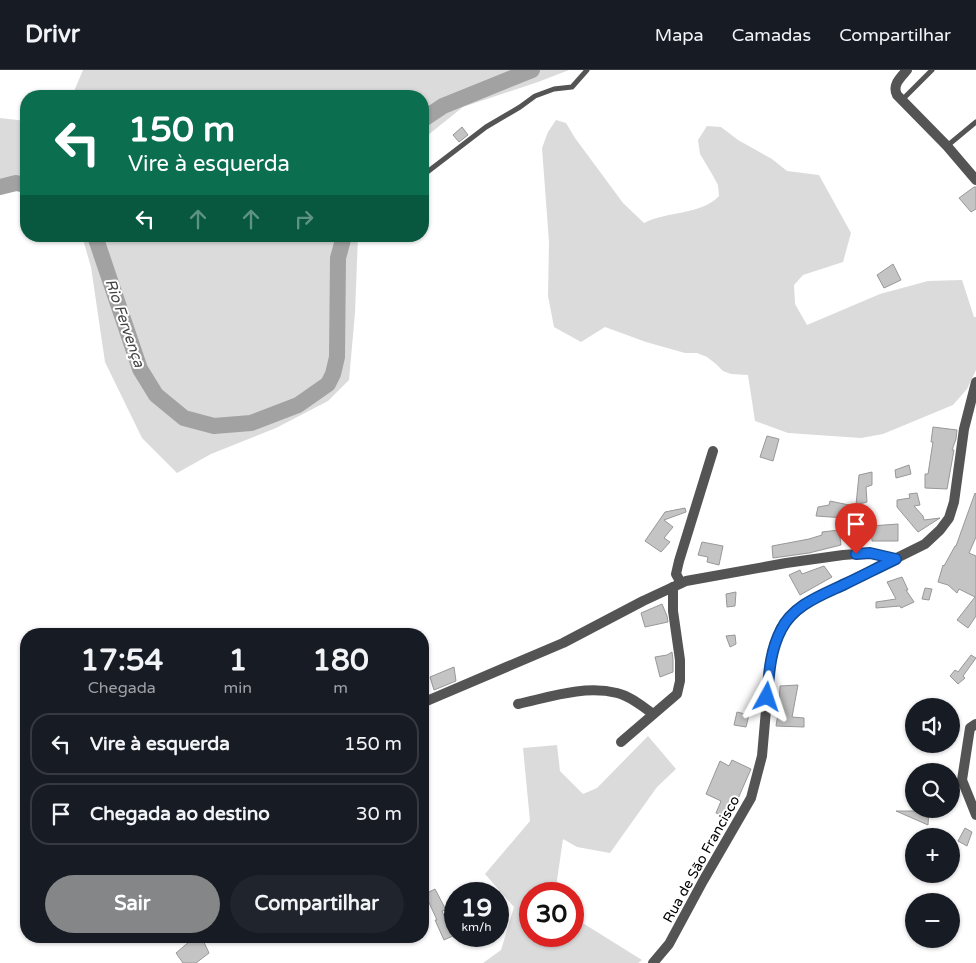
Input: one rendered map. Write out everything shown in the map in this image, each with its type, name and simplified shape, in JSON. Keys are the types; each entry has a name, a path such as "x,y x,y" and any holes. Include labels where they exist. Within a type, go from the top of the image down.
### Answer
{"street":[{"path":"907,70 896,84 895,90 898,95 947,146 976,180"},
{"name":"Rua de São Francisco","path":"653,963 669,944 751,798 762,756 770,664 781,628 794,612 810,601 925,544 940,530 949,518 954,502 964,429 976,382"},
{"path":"621,742 677,694 680,681 680,660 673,611 677,585 676,574 713,451"},
{"path":"429,700 563,643 686,581 843,555 870,553 896,559"},
{"path":"518,704 577,691 596,690 618,693 638,703 653,714"},
{"path":"976,724 970,728 962,780 976,815"}],"lane":[{"path":"429,171 486,127 520,108 535,96 554,89 572,87 587,70"},
{"path":"902,100 932,70"},
{"path":"947,146 976,122"}],"shaded area":[{"path":"83,70 569,70 463,107 429,134 429,90 75,90"},
{"path":"0,118 20,120 20,180 0,180"},
{"path":"556,120 566,123 623,203 644,223 663,216 703,207 719,196 718,185 700,154 698,140 707,126 721,127 738,140 772,159 787,171 819,175 851,233 843,262 803,275 794,285 795,304 807,325 880,294 928,281 962,280 974,317 976,317 976,370 967,389 953,405 883,434 861,438 788,433 755,421 748,375 731,374 723,371 707,357 697,353 685,353 646,342 605,327 581,342 554,327 548,296 549,242 542,148 548,132"},
{"path":"84,242 358,242 355,313 349,380 328,401 276,428 211,454 177,473 142,438 105,362 91,267"},
{"path":"648,736 676,769 657,787 610,853 577,847 563,839 557,882 519,882 519,947 584,947 584,924 642,960 638,963 483,963 501,950 502,947 509,947 509,924 514,907 509,901 509,882 492,882 485,874 530,821 523,748 557,745 560,771 583,794 597,788"}],"building":[{"path":"462,127 468,135 459,142 453,135"},
{"path":"976,187 976,209 971,212 959,198"},
{"path":"893,264 901,280 884,288 877,275"},
{"path":"933,427 957,430 952,450 954,450 947,489 925,488 925,474 928,474 933,442 931,442"},
{"path":"767,436 779,439 773,461 760,457"},
{"path":"909,465 911,474 896,478 895,470"},
{"path":"872,472 872,485 866,487 867,502 856,505 859,475"},
{"path":"917,493 920,505 914,506 923,516 924,520 940,518 918,532 897,507 897,500 910,498 909,494"},
{"path":"975,493 976,537 969,553 976,556 976,616 968,628 957,620 975,597 959,589 957,593 948,585 938,582 943,565 956,546"},
{"path":"830,501 849,505 845,518 816,516 818,507 829,505"},
{"path":"685,508 686,512 664,520 673,527 664,538 670,542 661,552 645,541 665,512"},
{"path":"898,524 898,541 872,541 871,526"},
{"path":"839,530 841,545 809,553 773,558 772,546 809,539 822,535 822,532"},
{"path":"702,542 723,546 719,565 707,562 708,557 698,555"},
{"path":"824,566 832,577 800,595 789,575 800,570 802,574"},
{"path":"902,577 908,590 906,590 914,602 901,608 900,606 876,608 876,602 896,599 887,582"},
{"path":"925,588 932,589 929,600 922,599"},
{"path":"736,592 735,606 727,607 726,594"},
{"path":"662,604 668,622 645,627 641,613"},
{"path":"735,635 736,644 730,647 726,636"},
{"path":"672,652 673,672 660,677 655,657"},
{"path":"971,655 976,658 963,676 965,678 958,684 950,676 955,670 958,672"},
{"path":"454,667 456,681 434,690 430,677"},
{"path":"798,685 792,717 804,718 804,727 776,726 780,686"},
{"path":"737,712 749,715 746,727 734,725"},
{"path":"732,760 751,769 729,819 716,813 721,801 706,794 720,761 729,766"},
{"path":"896,811 905,811 905,815"},
{"path":"912,818 928,818 928,825"},
{"path":"965,828 972,832 967,846 960,842 960,837"},
{"path":"435,889 444,906 444,910 442,911 444,916 444,940 435,920 437,920 429,903 429,892"},
{"path":"188,943 204,943 209,953 196,963 183,963 176,953"}],"waterway":[{"name":"Rio Fervença","path":"429,115 443,106 532,70"},
{"name":"Rio Fervença","path":"0,187 20,184"},
{"name":"Rio Fervença","path":"97,242 140,369 156,395 184,418 214,426 251,423 298,405 328,384 333,374 337,357 338,258 342,242"}],"route":[{"path":"767,697 770,664 774,647 781,628 794,612 810,601 896,559 870,553 856,554"}]}
